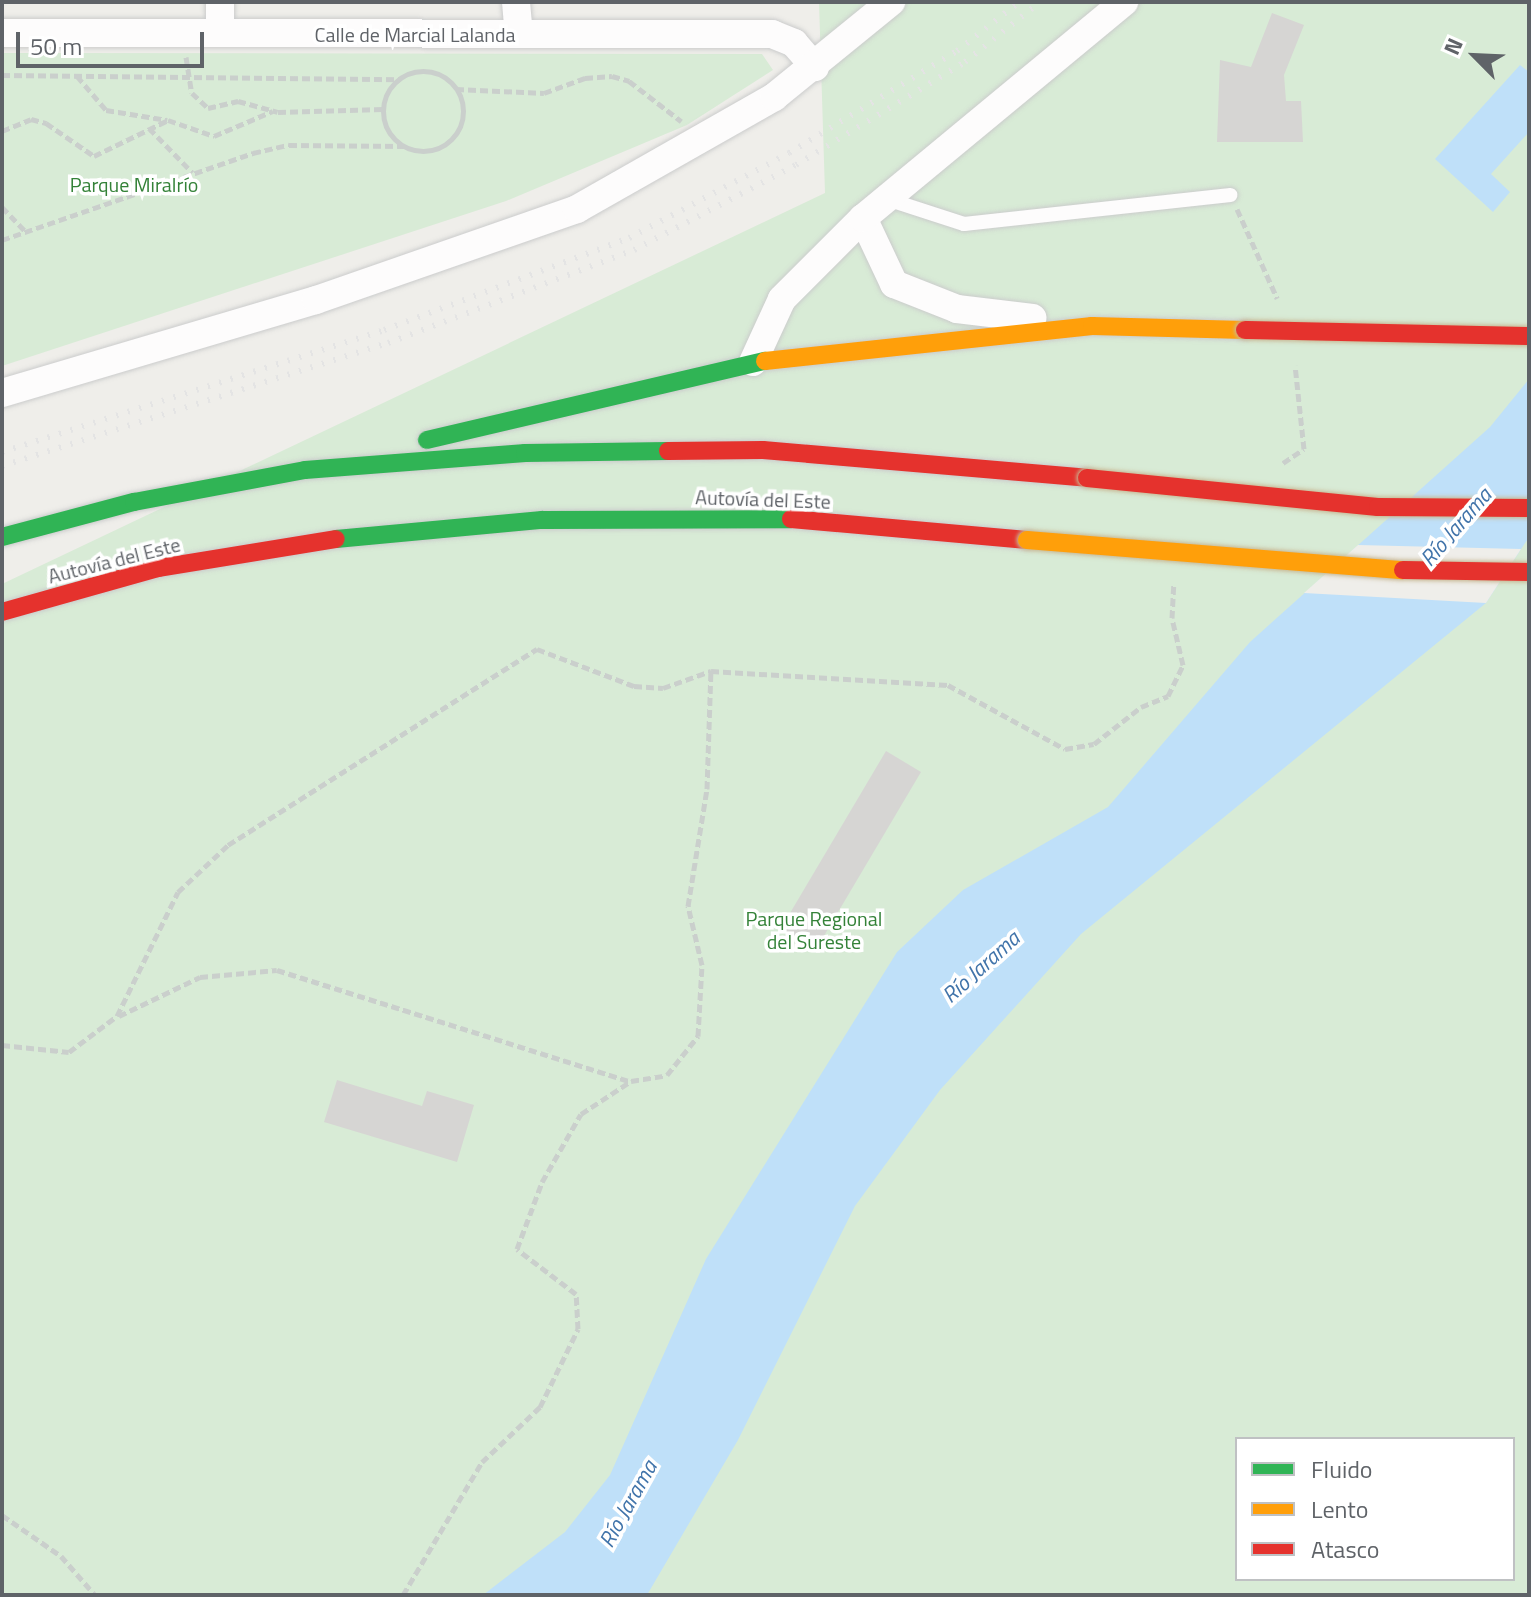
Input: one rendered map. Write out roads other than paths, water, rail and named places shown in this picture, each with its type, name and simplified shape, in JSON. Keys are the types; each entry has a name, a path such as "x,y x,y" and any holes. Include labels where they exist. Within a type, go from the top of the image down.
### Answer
{"highway":[{"path":"2,537 134,502 305,470 753,362 1092,326 1529,336"},
{"path":"305,470 525,453 763,450 1378,507 1529,508"},
{"name":"Autovía del Este","path":"2,612 159,568 317,541 542,520 766,517 1363,570 1529,572"}],"street":[{"path":"220,2 220,33"},
{"path":"516,2 519,34"},
{"path":"2,393 513,236 655,169 815,67 891,2"},
{"path":"753,362 782,299 863,218 1124,2"},
{"name":"Calle de Marcial Lalanda","path":"2,33 772,34 794,43 815,67"},
{"path":"863,218 894,284 957,309 1092,326"}],"lane":[{"path":"886,199 964,224 1230,195"}],"water":[{"path":"1520,65 1529,72 1529,132 1491,174 1510,192 1493,212 1435,159"},
{"name":"Río Jarama","path":"1529,379 1529,537 1486,603 1081,934 940,1090 855,1206 738,1440 647,1595 483,1595 565,1532 610,1475 706,1259 897,952 963,890 1108,807 1250,642 1490,427"}],"railway":[{"path":"2,452 384,330 629,238 789,153 957,51 1019,2"},
{"path":"2,466 388,343 634,250 796,165 965,62 1040,2"}],"park label":[{"name":"Parque Miralrío","path":"134,184"},
{"name":"Parque Regional del Sureste","path":"814,930"}]}
